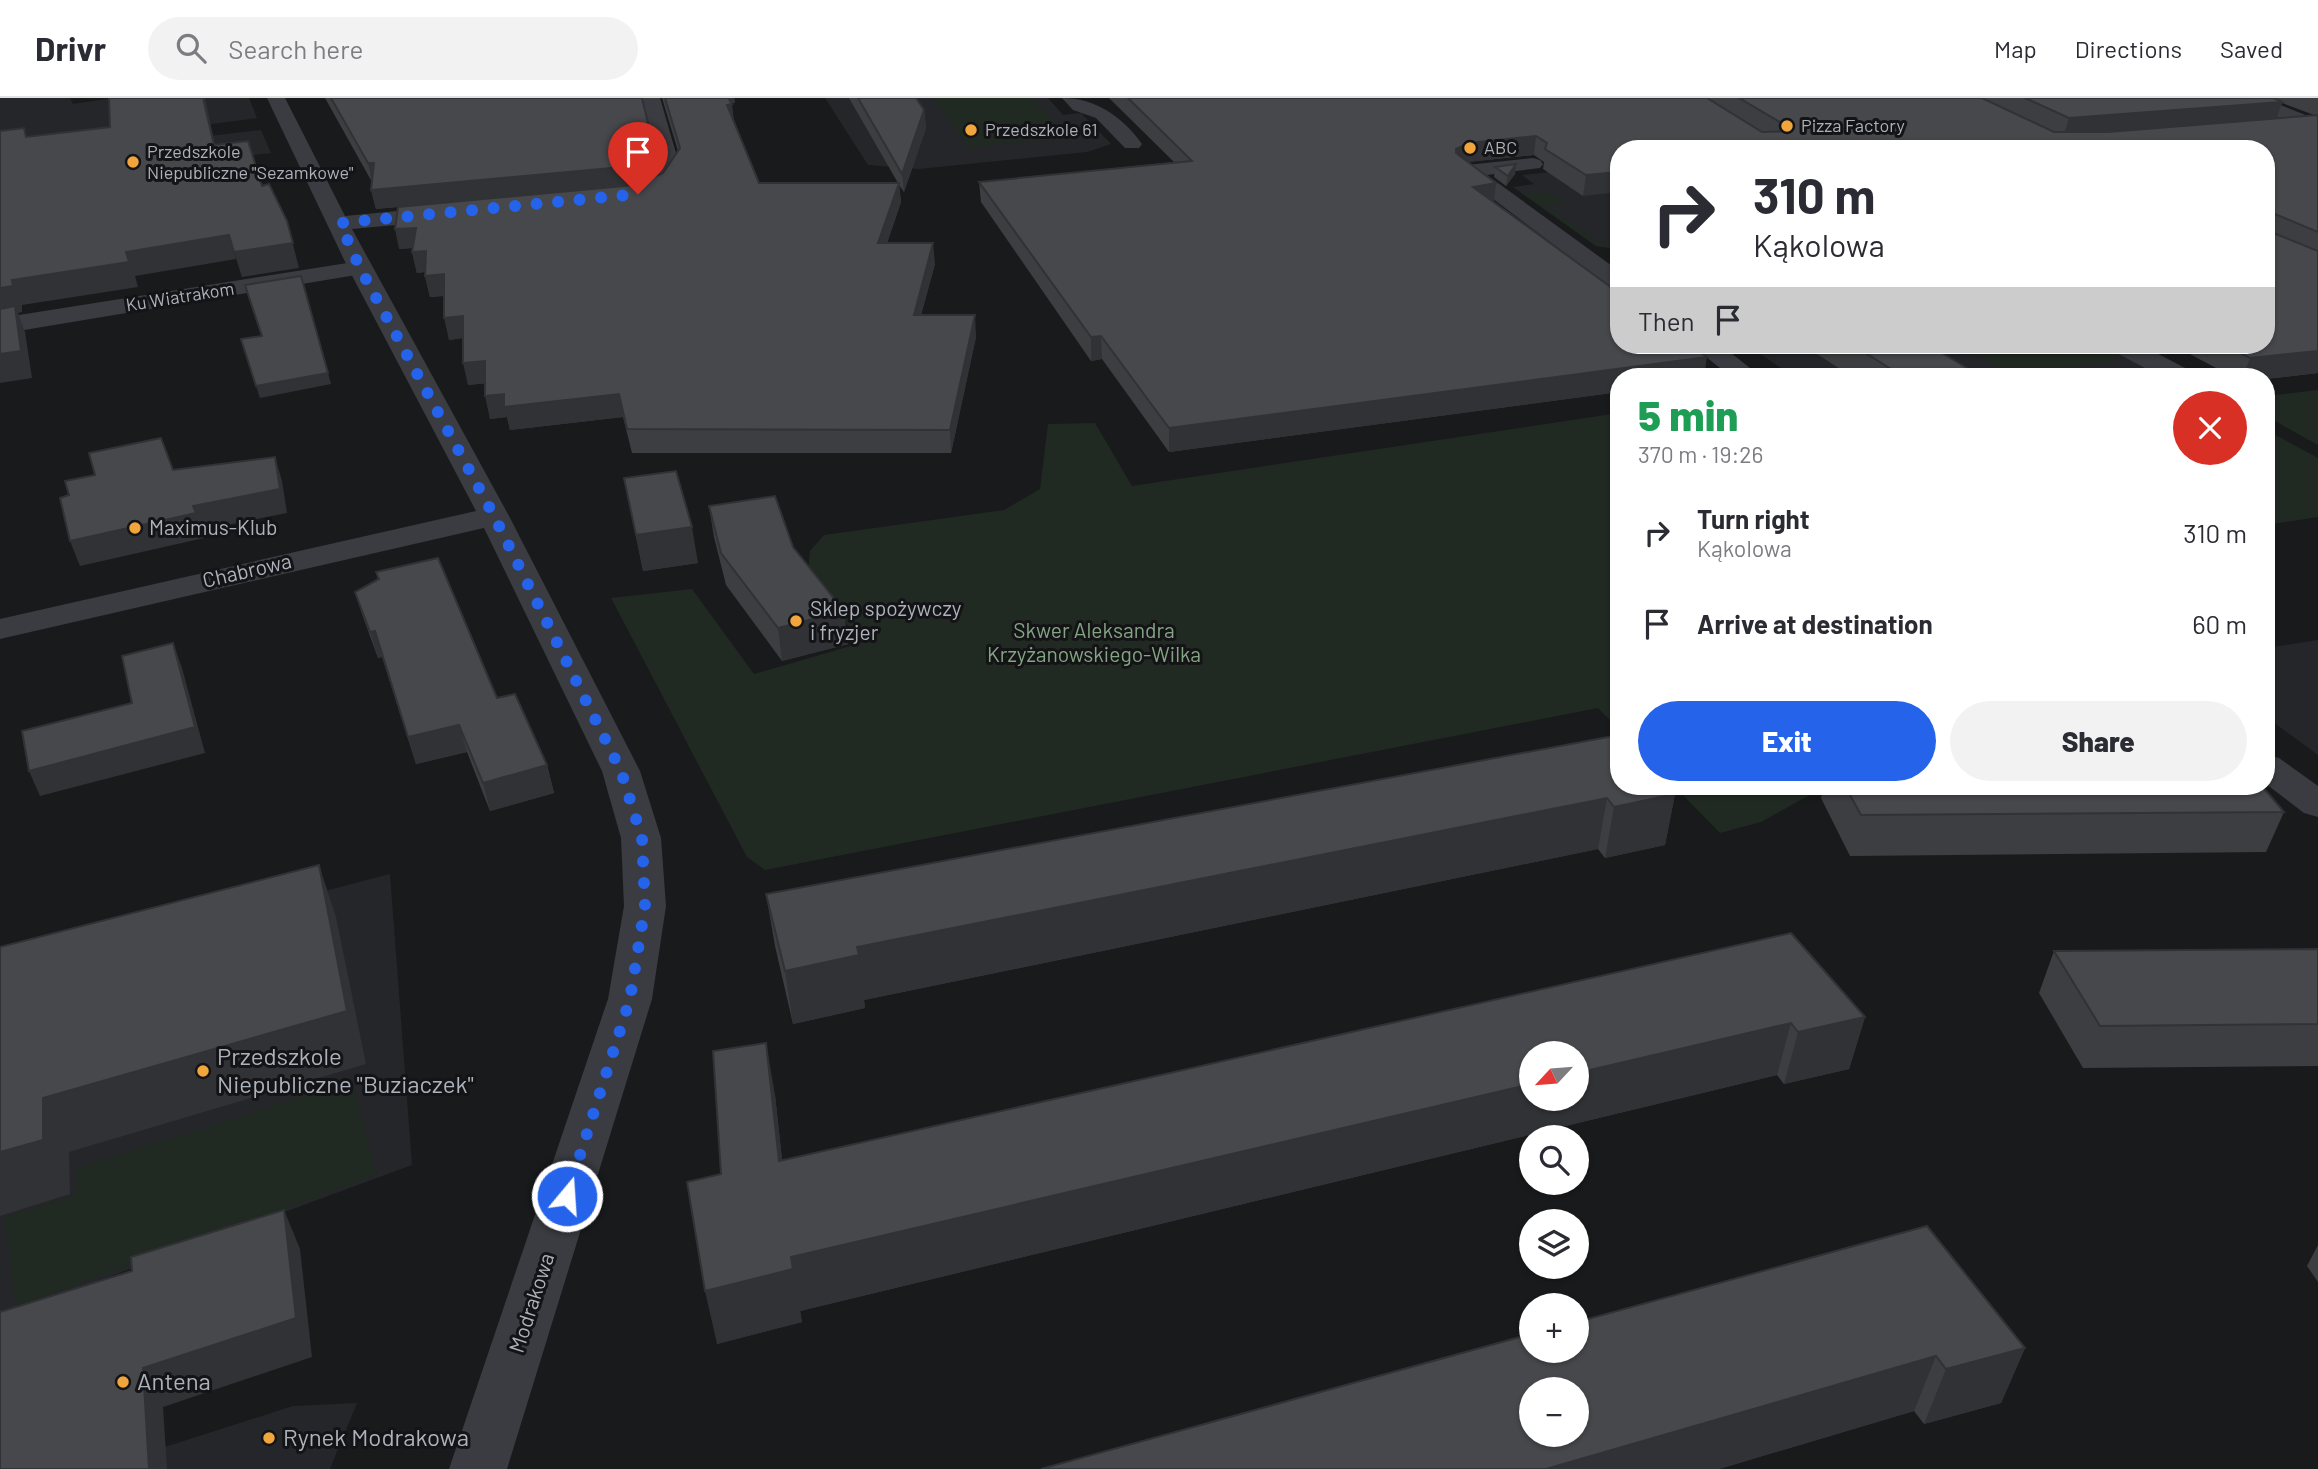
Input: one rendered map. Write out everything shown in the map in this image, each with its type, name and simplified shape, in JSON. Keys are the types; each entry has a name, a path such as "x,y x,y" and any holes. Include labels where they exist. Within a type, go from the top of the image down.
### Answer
{"street":[{"name":"Modrakowa","path":"276,98 360,268 494,516 621,771 642,838 645,906 630,999 478,1469"},
{"path":"613,197 652,190 663,182 670,167 651,98"},
{"path":"1072,98 1080,106 1103,114 1132,144"},
{"path":"2246,98 2316,126"},
{"path":"2273,128 2316,126"},
{"path":"1533,164 1467,171 1610,275"},
{"path":"340,223 472,211"},
{"path":"1590,261 1610,258"},
{"name":"Ku Wiatrakom","path":"0,326 360,268"},
{"path":"1716,354 1735,368"},
{"path":"2139,354 2164,368"},
{"name":"Chabrowa","path":"0,629 494,516"},
{"path":"2275,773 2318,805"}],"shaded area":[{"path":"0,98 70,98 73,104 113,98 249,98 257,118 72,142 72,152 261,130 271,153 68,178 0,212"},
{"name":"Przedszkole 61","path":"825,98 1048,98 1063,115 1081,113 1111,144 1087,152 919,169 868,165"},
{"path":"1610,152 1610,248 1596,246 1513,187 1534,184 1522,175 1561,171"},
{"path":"1760,354 2130,354 2154,367 2147,368 1781,368"},
{"path":"2318,640 2318,755 2275,724 2275,647"},
{"name":"Przedszkole Niepubliczne \"Buziaczek\"","path":"390,874 412,1165 11,1313 0,1322 0,976"},
{"name":"Rynek Modrakowa","path":"357,1403 330,1469 96,1469 293,1406"}],"green space":[{"path":"934,98 1033,98 1067,138 968,147"},
{"path":"1543,192 1566,203 1546,206 1599,243 1610,242 1610,248 1596,246 1523,194"},
{"path":"1977,354 2108,354 2119,360 2062,368 2000,368"},
{"path":"2318,390 2318,445 2275,421 2275,395"},
{"name":"Skwer Aleksandra Krzyżanowskiego-Wilka","path":"1610,414 1610,720 1598,708 765,870 747,857 611,598 692,589 754,674 861,643 808,572 810,551 824,535 1004,510 1040,489 1048,424 1095,423 1132,486"},
{"path":"2275,435 2318,458 2318,517 2275,524"},
{"path":"1683,795 1810,795 1761,822 1720,833"},
{"path":"352,1081 377,1175 16,1307 4,1217 75,1195 78,1168"}],"building":[{"path":"109,98 203,98 214,145 248,141 262,186 269,184 287,221 293,243 234,252 229,235 126,252 129,262 12,280 13,286 0,288 0,131 24,128 26,137 110,127"},
{"path":"331,98 642,98 654,148 645,159 633,166 371,190 374,163 368,163"},
{"path":"665,98 728,98 732,104 727,105 759,183 899,183 878,243 933,243 914,315 975,315 950,430 627,429 619,394 504,407 504,394 485,396 485,361 463,363 463,316 444,318 444,274 425,276 426,251 412,252 416,228 395,229 398,207 635,185 663,173 680,148"},
{"path":"858,98 916,98 924,110 902,174"},
{"path":"1128,98 1707,98 1762,132 1791,131 1739,98 1982,98 2054,132 2108,132 2318,115 2318,232 2275,214 2275,140 1610,140 1610,173 1586,175 1545,149 1547,143 1536,136 1469,143 1456,149 1456,153 1496,183 1473,187 1610,286 1610,354 1703,354 1707,357 1169,428 1101,336 1091,337 979,182 1192,161"},
{"path":"2025,98 2274,98 2282,102 2069,118"},
{"path":"1516,164 1508,176 1495,167"},
{"path":"2275,234 2318,251 2318,351 2250,358 2242,354 2275,354"},
{"path":"301,276 328,373 256,386 241,339 262,336 245,285"},
{"path":"15,306 21,351 0,354 0,309"},
{"path":"1867,354 1944,354 1967,368 1889,368"},
{"path":"161,438 173,470 275,457 280,489 193,506 196,513 70,541 60,498 69,495 65,481 95,475 89,453"},
{"path":"676,471 692,527 636,535 624,478"},
{"path":"775,496 793,547 844,611 778,628 721,553 709,506"},
{"path":"438,558 497,698 515,694 547,765 483,783 459,725 408,737 375,631 370,632 355,592 379,579 376,572"},
{"path":"173,643 195,727 29,771 22,731 132,703 122,656"},
{"path":"1610,737 1610,795 1670,795 1614,807 1607,798 857,947 859,955 785,971 766,894"},
{"path":"1850,795 2270,795 2284,812 1861,815"},
{"path":"319,865 347,1011 43,1098 43,1140 0,1152 0,947"},
{"path":"1791,933 1865,1017 1798,1032 1791,1023 1589,1070 1589,1041 1519,1041 1519,1087 791,1257 793,1269 705,1291 687,1182 721,1174 713,1051 766,1043 779,1161"},
{"path":"2318,949 2318,1024 2100,1026 2054,951"},
{"name":"Antena","path":"284,1210 296,1318 143,1368 149,1469 0,1469 0,1312 132,1271 131,1257"},
{"path":"1927,1226 2025,1348 1946,1369 1936,1356 1546,1469 1041,1469 1519,1337 1519,1363 1589,1363 1589,1319"}],"place":[{"name":"Pizza Factory","path":"1787,126"},
{"name":"Przedszkole 61","path":"971,130"},
{"name":"ABC","path":"1470,148"},
{"name":"Przedszkole Niepubliczne \"Sezamkowe\"","path":"133,162"},
{"name":"Maximus-Klub","path":"135,528"},
{"name":"Sklep spożywczy i fryzjer","path":"796,621"},
{"name":"Przedszkole Niepubliczne \"Buziaczek\"","path":"203,1071"},
{"name":"Antena","path":"123,1382"},
{"name":"Rynek Modrakowa","path":"269,1438"}],"route":[{"path":"567,1196 630,999 645,906 642,838 621,771 494,516 360,268 340,223 638,194"}]}
